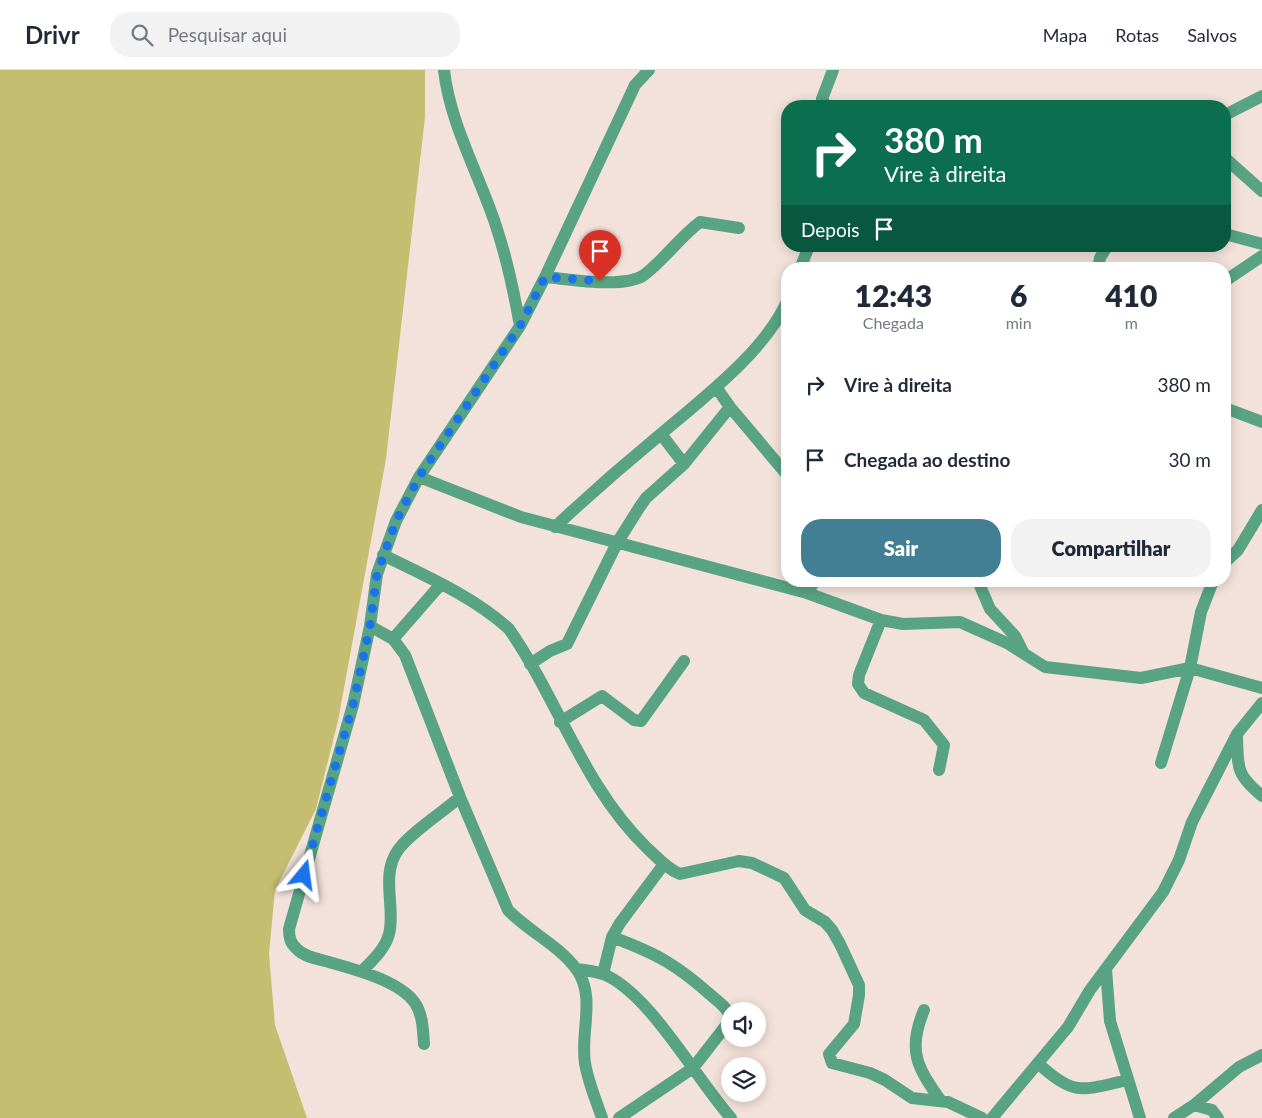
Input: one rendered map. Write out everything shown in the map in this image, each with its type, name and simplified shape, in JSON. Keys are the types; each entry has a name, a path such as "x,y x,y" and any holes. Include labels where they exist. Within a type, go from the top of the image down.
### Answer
{"street":[{"path":"444,70 447,96 496,225 511,272 520,326"},
{"path":"424,1044 422,1021 416,1005 407,993 362,971 307,956 297,950 289,939 288,929 353,705 370,626 377,574 396,521 419,477 520,326 635,85 649,70"},
{"path":"823,100 833,70"},
{"path":"1231,112 1256,97 1262,96"},
{"path":"1231,163 1262,191"},
{"path":"545,277 600,281 633,280 645,274 700,222 739,228"},
{"path":"1231,236 1262,244"},
{"path":"1231,277 1262,256"},
{"path":"556,527 597,488 716,387 762,339 781,312"},
{"path":"716,387 730,407 781,468"},
{"path":"530,664 550,651 567,644 617,544 646,498 684,464 730,407"},
{"path":"1231,410 1262,422"},
{"path":"661,434 684,464"},
{"path":"419,477 487,505 556,527 781,586"},
{"path":"1231,556 1238,550 1262,510"},
{"path":"383,556 441,584 500,620 512,634 530,664 560,722 612,809 626,827 664,864 680,874 739,861 752,863 784,878 805,910 825,922 832,930 859,985 855,1022 829,1054 832,1064 870,1073 885,1080 912,1098 948,1102 982,1118"},
{"path":"393,639 441,584"},
{"path":"785,587 808,593 881,620 903,624 960,622 978,628 1023,652 1046,667 1141,678 1190,668 1262,688"},
{"path":"808,593 812,587"},
{"path":"981,587 990,609 1015,636 1023,652"},
{"path":"1160,763 1190,668 1201,612 1211,587"},
{"path":"881,620 859,675 858,684 864,693 924,720 944,745 940,770"},
{"path":"370,626 393,639 405,655 460,797 508,910 519,922 563,955 576,969 583,981 586,994 585,1062 602,1118"},
{"path":"560,722 602,696 634,720 641,721 684,660"},
{"path":"992,1118 1068,1027 1090,990 1163,892 1180,860 1192,822 1237,734 1262,703"},
{"path":"1237,734 1240,774 1246,783 1262,796"},
{"path":"362,971 383,948 390,933 388,893 392,867 397,851 460,797"},
{"path":"603,974 612,937 620,922 664,864"},
{"path":"612,937 670,961 686,972 729,1014 728,1023 693,1068 619,1118"},
{"path":"576,969 603,974 630,992 642,1004 731,1118"},
{"path":"1106,969 1110,1021 1140,1118"},
{"path":"924,1010 916,1029 918,1062 921,1074 941,1101"},
{"path":"1174,1118 1194,1105 1238,1067 1262,1055"},
{"path":"1039,1064 1057,1081 1076,1089 1128,1080"},
{"path":"1194,1105 1212,1110 1218,1118"}],"shaded area":[{"path":"0,70 425,70 425,117 386,459 338,721 316,809 275,890 269,954 275,1025 307,1118 0,1118"}],"route":[{"path":"304,875 353,705 370,626 377,574 396,521 419,477 520,326 545,277 600,281"}]}
